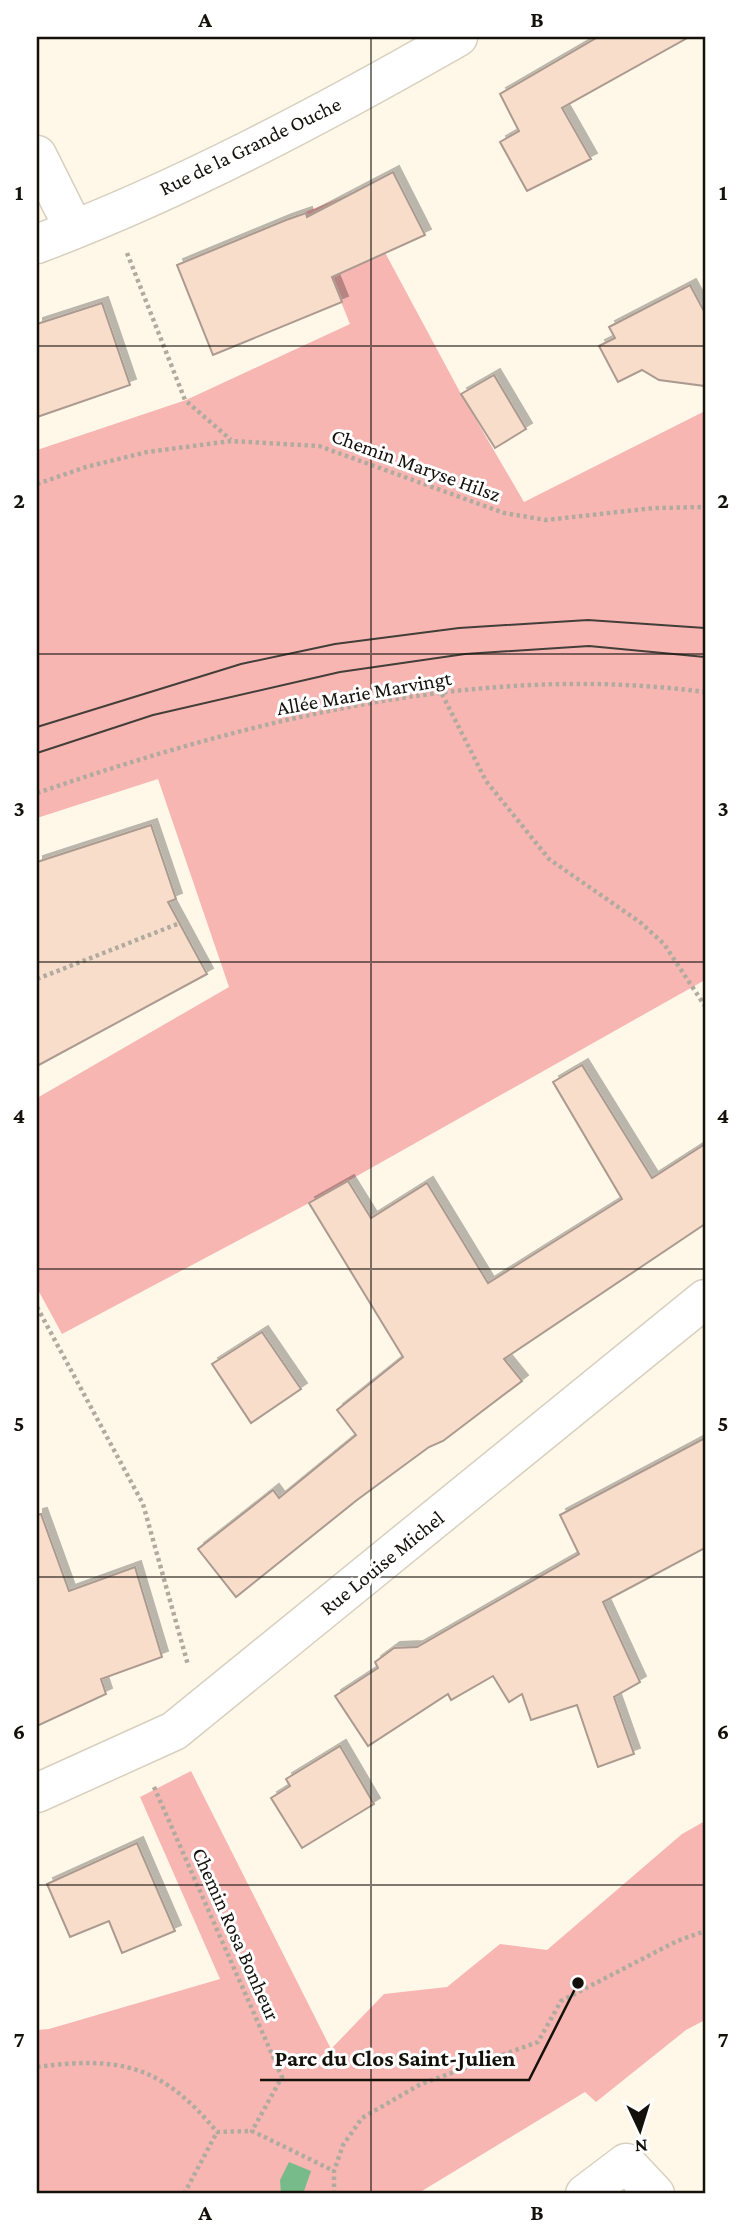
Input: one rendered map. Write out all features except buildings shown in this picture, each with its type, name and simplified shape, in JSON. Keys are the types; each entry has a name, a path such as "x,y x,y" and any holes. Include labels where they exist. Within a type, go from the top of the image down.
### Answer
{"street":[{"name":"Rue de la Grande Ouche","path":"37,243 113,215 374,85 458,37"},
{"path":"37,155 74,229"},
{"name":"Rue Louise Michel","path":"37,1793 174,1731 705,1298"},
{"path":"585,2194 626,2163 655,2194"}],"path":[{"path":"113,215 186,400 231,441"},
{"name":"Chemin Maryse Hilsz","path":"37,484 86,467 147,452 231,441 319,446 504,513 546,520 653,508 705,507"},
{"name":"Allée Marie Marvingt","path":"37,793 104,770 242,731 378,702 564,684 705,692"},
{"path":"442,694 485,781 549,859 649,930 664,944 705,1006"},
{"path":"37,979 180,923"},
{"path":"37,1307 143,1504 200,1710"},
{"name":"Chemin Rosa Bonheur","path":"137,1747 282,2077 252,2131"},
{"path":"334,2194 334,2171 343,2145 362,2118 421,2084 538,2042 561,2001 677,1941 705,1931"},
{"path":"37,2067 87,2061 131,2066 191,2101 216,2133"},
{"path":"216,2133 252,2131 334,2171"},
{"path":"184,2194 216,2133"}],"shaded area":[{"path":"353,193 461,394 524,502 705,411 705,980 309,1203 62,1334 37,1288 37,1098 229,987 158,779 37,818 37,450 186,400 350,324 305,212"},
{"path":"191,1771 331,2049 384,1994 447,1987 500,1944 547,1950 682,1834 705,1821 705,2020 686,2030 596,2102 585,2092 417,2194 37,2194 37,2030 49,2029 220,1979 140,1797"},
{"path":"289,2162 311,2171 303,2194 281,2194 280,2180"}],"tram line":[{"path":"37,727 241,664 335,644 459,628 588,620 705,628"},
{"path":"37,753 153,715 340,672 465,654 589,646 705,657"}],"place":[{"name":"Parc du Clos Saint-Julien","path":"578,1983"}]}
